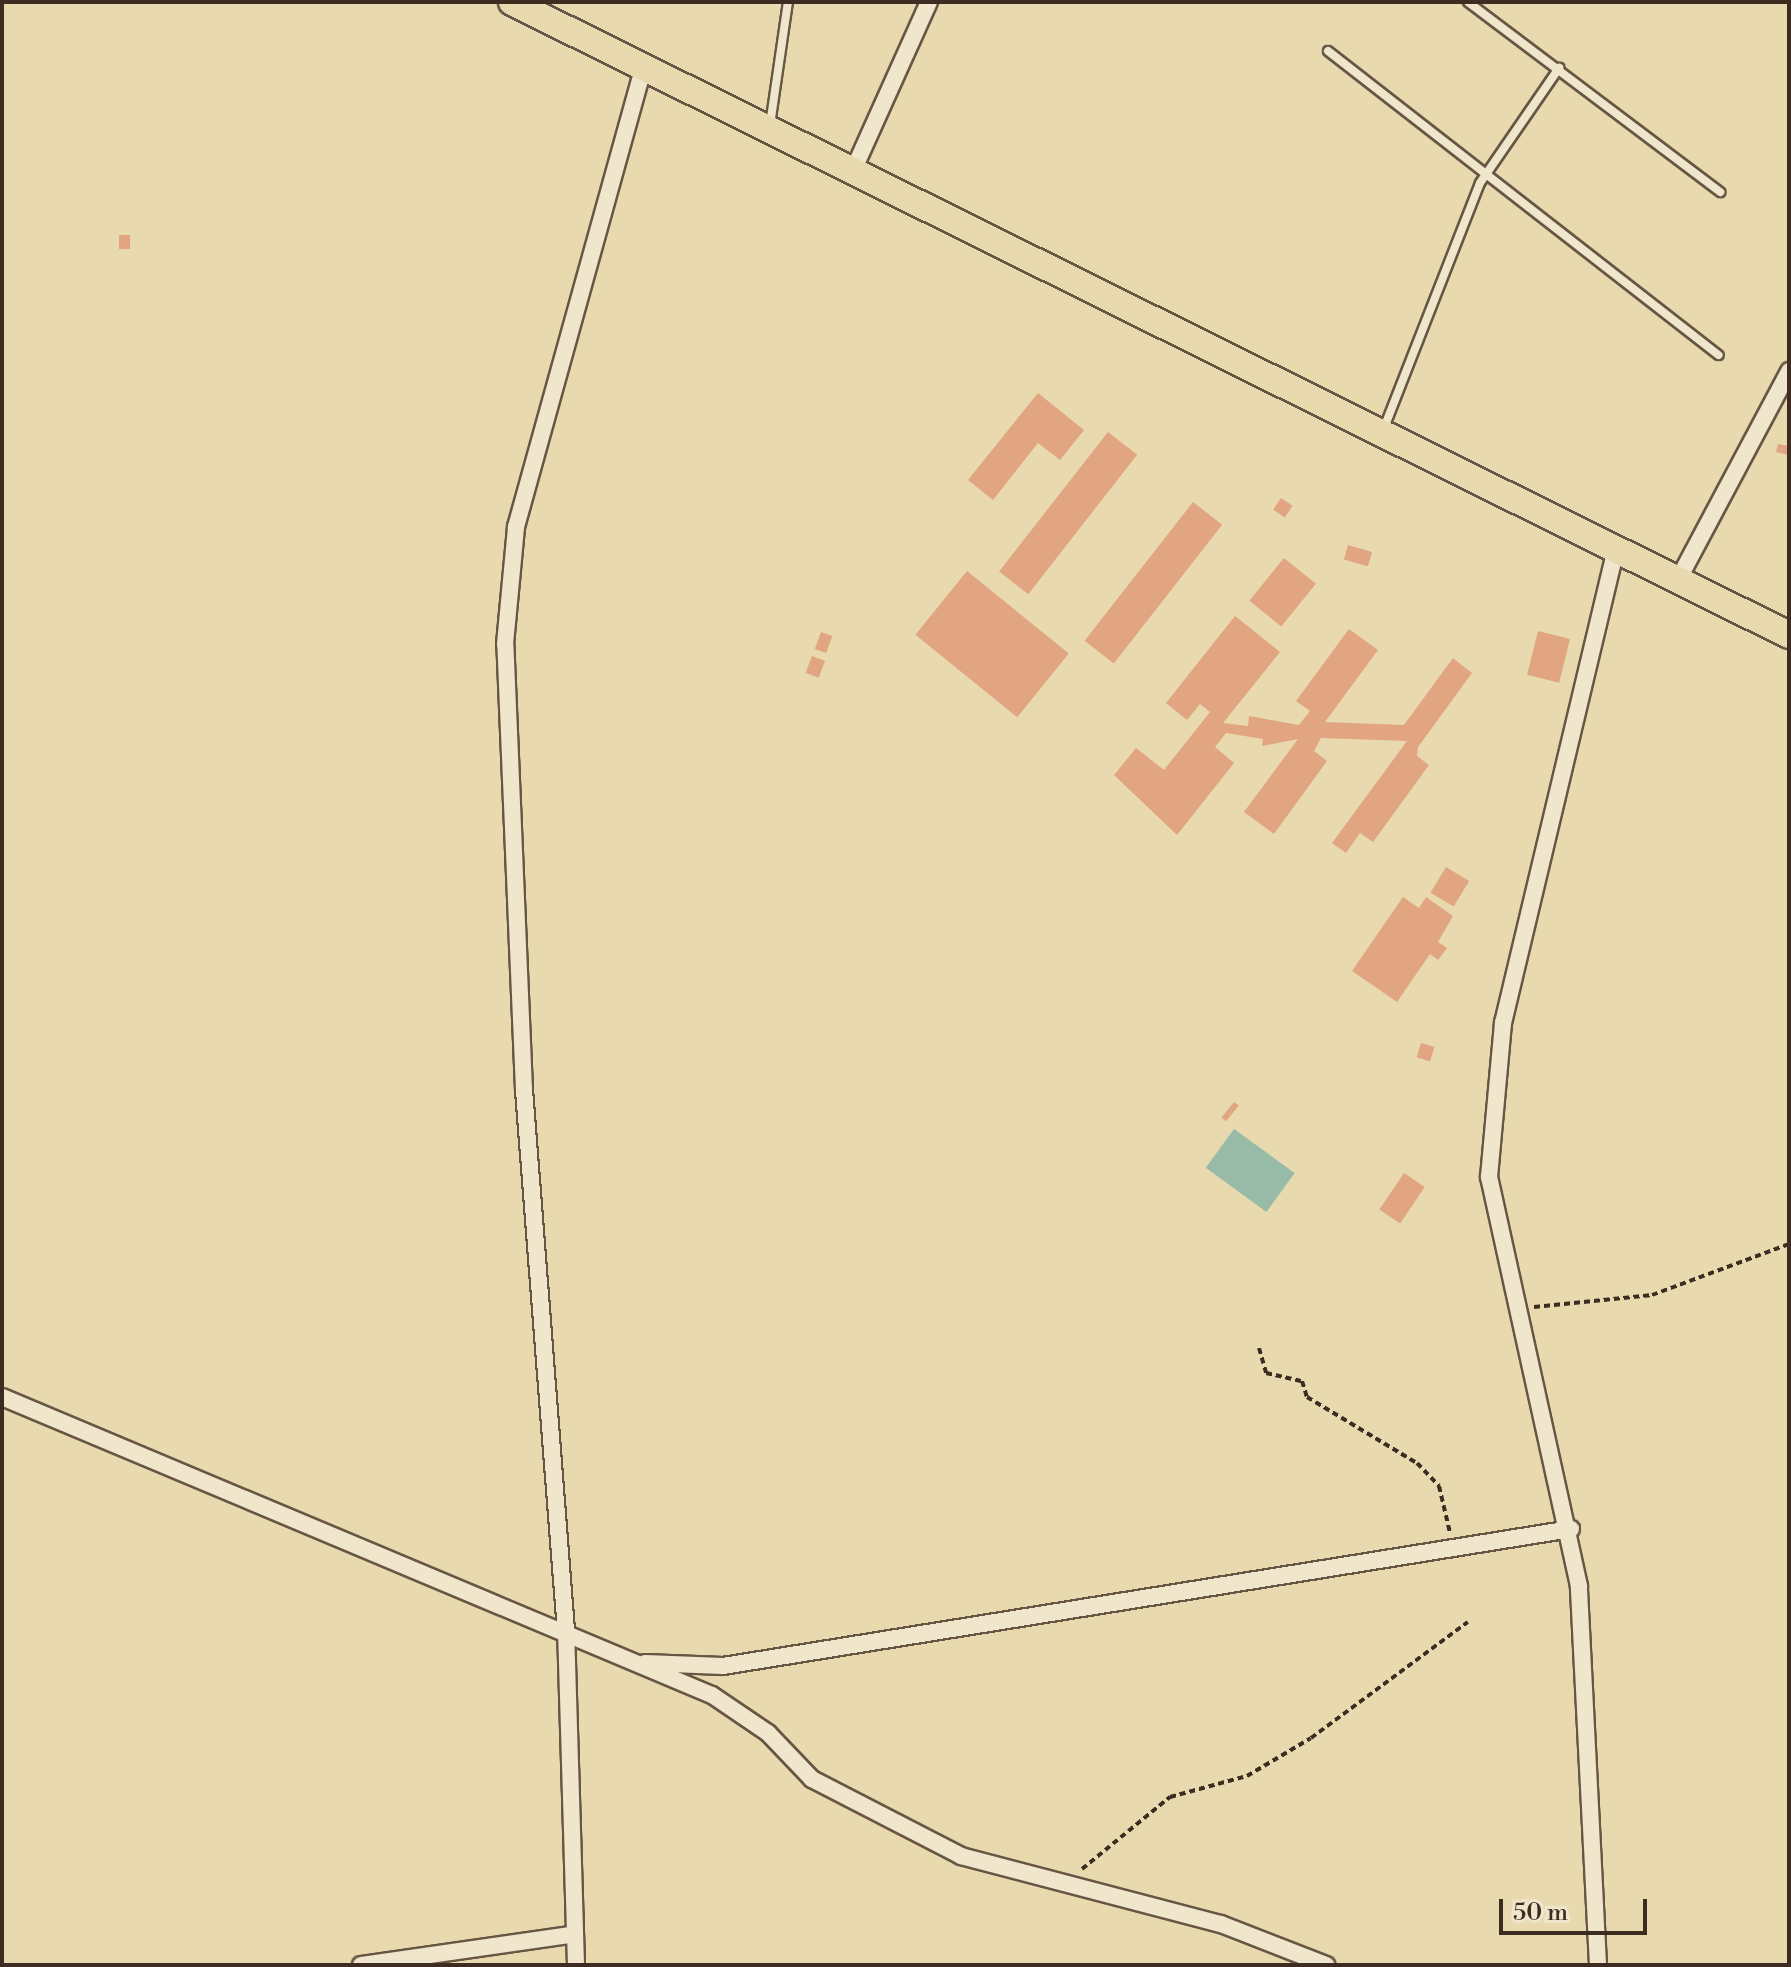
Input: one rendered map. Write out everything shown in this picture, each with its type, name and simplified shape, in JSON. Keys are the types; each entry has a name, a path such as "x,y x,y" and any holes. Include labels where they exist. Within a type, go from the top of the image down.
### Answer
{"highway":[{"path":"512,2 1789,635"}],"street":[{"path":"853,171 929,2"},
{"path":"576,1965 566,1631 524,1090 505,644 516,527 539,428 643,68"},
{"path":"1677,582 1789,371"},
{"path":"1598,1965 1571,1529 1516,1309 1489,1177 1503,1023 1616,550"},
{"path":"2,1397 566,1631 750,1718 827,1787 961,1856 1221,1924 1326,1965"},
{"path":"635,1663 723,1666 1454,1542 1571,1529"},
{"path":"361,1965 575,1934"}],"lane":[{"path":"769,130 788,2"},
{"path":"1468,2 1720,192"},
{"path":"1328,51 1719,355"},
{"path":"1382,434 1486,173 1559,68"}],"path":[{"path":"1516,1309 1652,1295 1789,1244"},
{"path":"1259,1348 1266,1373 1302,1381 1307,1397 1417,1463 1439,1486 1454,1542"},
{"path":"1051,1882 1077,1873 1170,1797 1247,1776 1311,1738 1468,1622"}],"shaded area":[{"path":"1234,1129 1295,1173 1266,1212 1206,1168"}],"building":[{"path":"119,235 130,235 130,249 119,249"},
{"path":"1038,393 1084,430 1060,460 1038,443 993,500 968,480"},
{"path":"1108,432 1137,455 1028,594 999,571"},
{"path":"1778,444 1789,446 1789,455 1776,452"},
{"path":"1281,498 1293,506 1285,517 1273,510"},
{"path":"1193,502 1222,525 1114,663 1085,641"},
{"path":"1348,545 1372,552 1368,566 1344,559"},
{"path":"1284,558 1316,584 1281,627 1249,601"},
{"path":"967,571 1069,653 1017,717 915,635"},
{"path":"1235,616 1280,652 1223,723 1248,726 1249,716 1299,725 1310,711 1296,701 1349,629 1378,650 1325,722 1404,725 1453,658 1472,673 1418,747 1417,756 1429,765 1373,842 1360,833 1346,853 1332,843 1407,741 1321,738 1314,751 1327,761 1274,834 1244,812 1298,739 1262,746 1263,739 1226,733 1215,747 1234,763 1177,835 1114,775 1136,748 1164,770 1210,712 1200,704 1187,720 1166,703"},
{"path":"1538,631 1570,639 1559,683 1527,675"},
{"path":"821,632 832,636 826,653 815,649"},
{"path":"812,656 825,661 819,678 806,673"},
{"path":"1446,867 1469,881 1454,907 1431,893"},
{"path":"1403,897 1419,908 1426,897 1453,916 1438,942 1447,948 1438,960 1430,954 1397,1002 1352,971"},
{"path":"1421,1043 1434,1047 1430,1061 1417,1057"},
{"path":"1234,1102 1239,1106 1226,1121 1221,1118"},
{"path":"1404,1173 1425,1187 1400,1223 1379,1209"}]}
